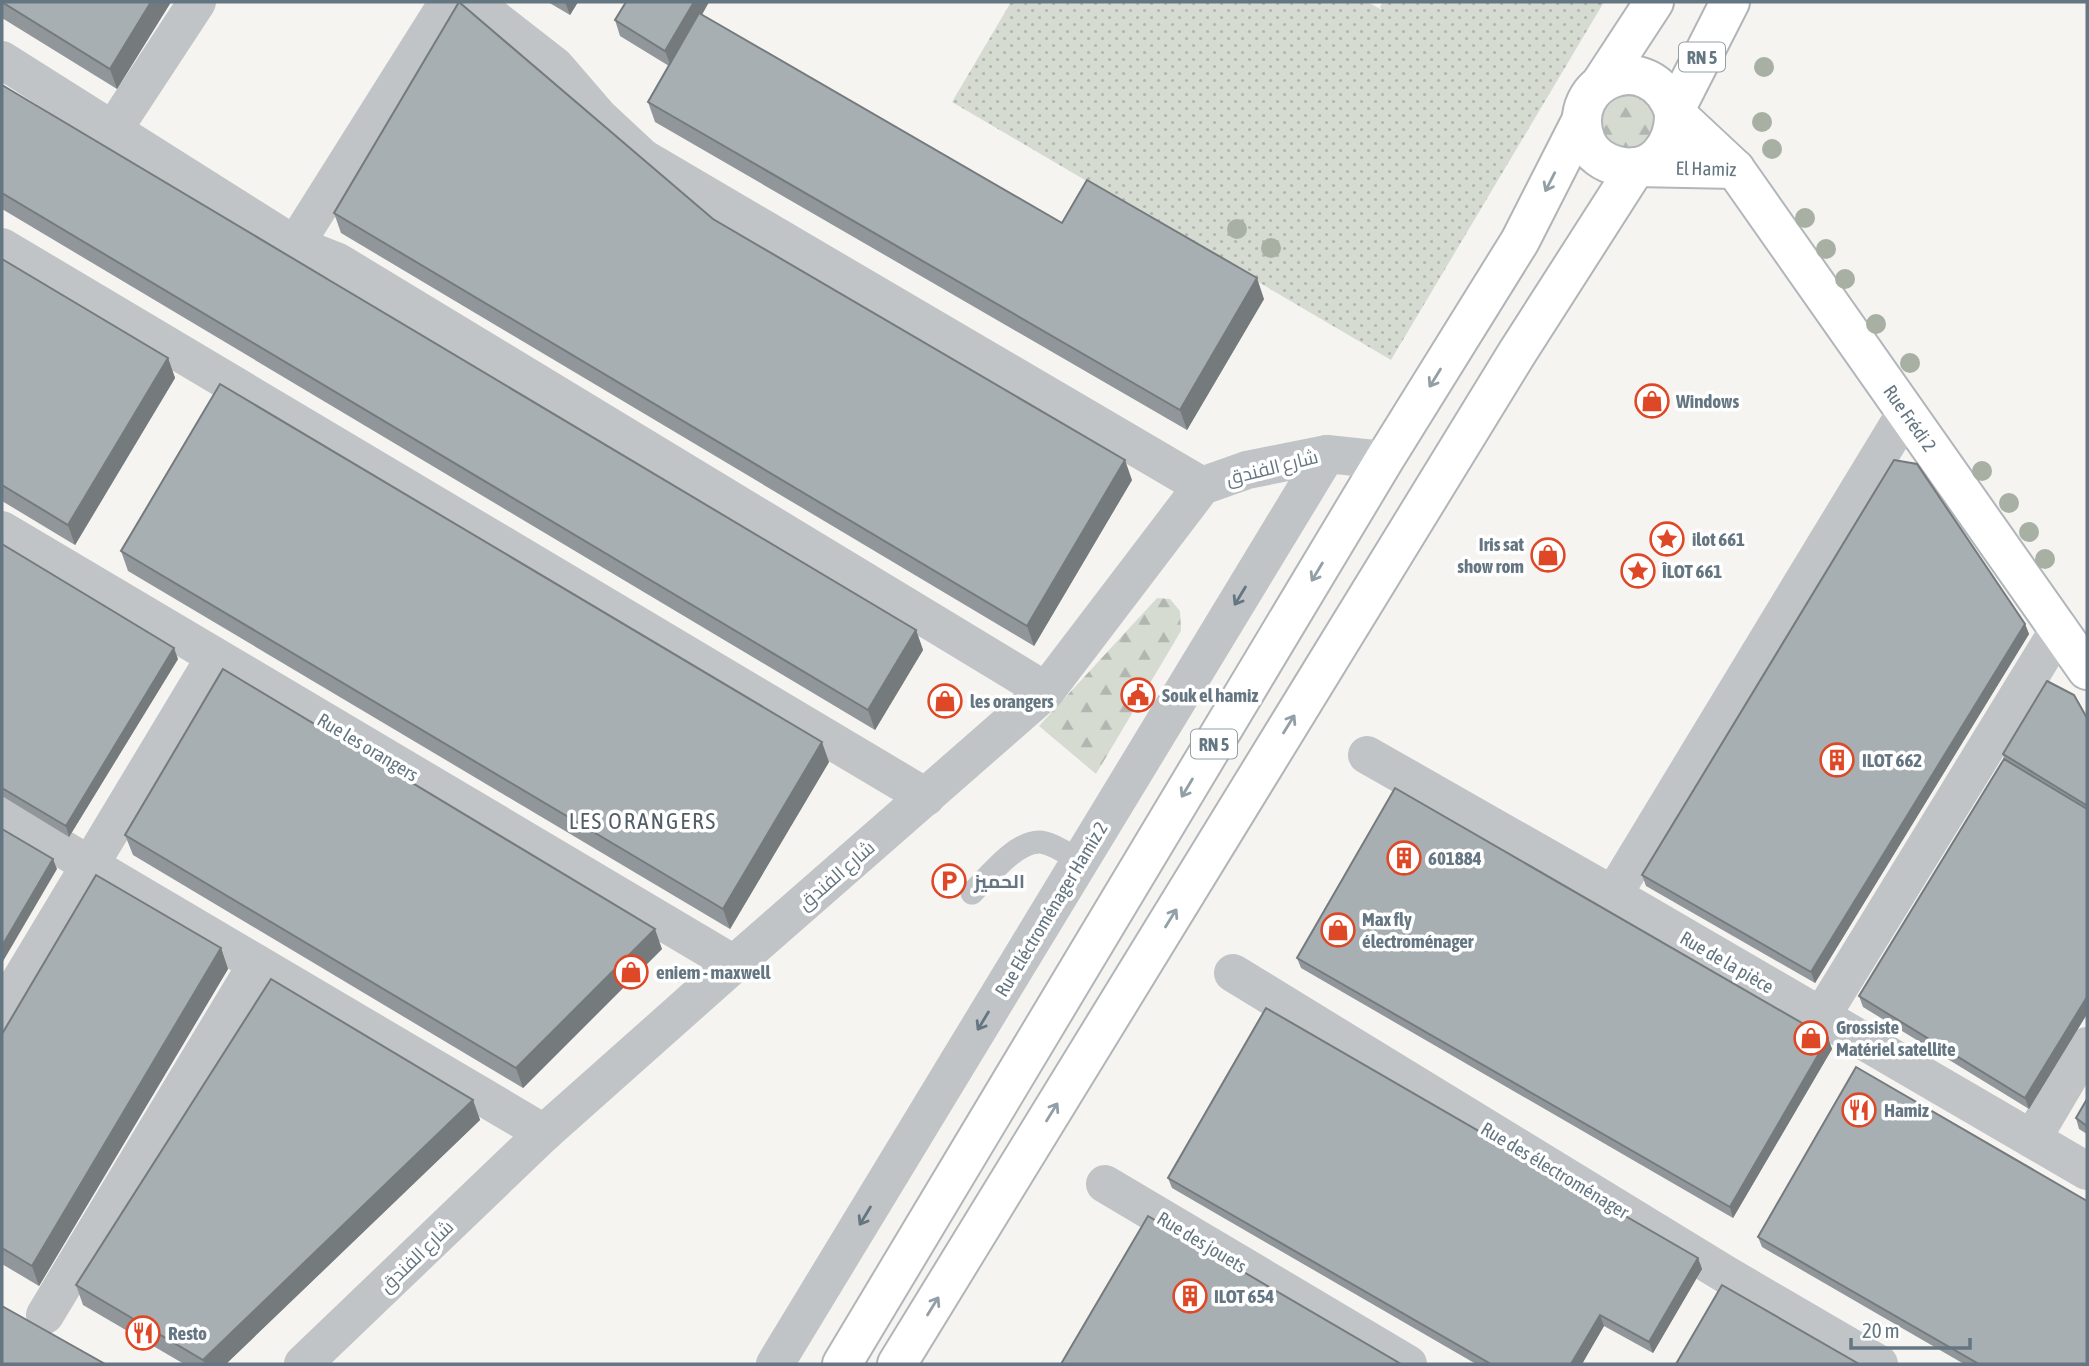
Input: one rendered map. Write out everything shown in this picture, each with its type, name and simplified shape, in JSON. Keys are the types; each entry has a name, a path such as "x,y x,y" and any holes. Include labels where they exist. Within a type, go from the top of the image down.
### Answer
{"main road":[{"path":"1601,83 1626,74 1639,76 1652,80 1670,100 1675,127 1666,148 1650,163 1623,168 1609,164 1588,148 1581,121 1591,94 1654,2"},
{"name":"RN 5","path":"1674,112 1730,2"},
{"name":"El Hamiz","path":"1674,112 1735,169"},
{"name":"RN 5","path":"842,1364 1384,460 1520,241 1581,121"},
{"name":"RN 5","path":"897,1364 1509,365 1636,167"},
{"name":"El Hamiz","path":"1636,167 1735,169"},
{"name":"Rue Frédi 2","path":"1735,169 2087,670"}],"street":[{"path":"113,130 197,2"},
{"path":"295,245 447,2"},
{"path":"473,2 555,66 599,117 643,158 1202,486"},
{"path":"2,60 295,245 338,262 1046,691"},
{"path":"2,247 926,797"},
{"path":"1613,895 1906,412"},
{"name":"شارع الفندق","path":"303,1364 544,1133 1046,691 1202,486 1247,470 1326,454 1384,460"},
{"name":"Rue Eléctroménager Hamiz 2","path":"775,1364 1326,454"},
{"name":"Rue les orangers","path":"2,530 734,964"},
{"path":"1821,1017 2059,629"},
{"path":"4,1002 215,657"},
{"name":"Rue de la pièce","path":"1367,755 2087,1171"},
{"path":"2,813 544,1133"},
{"path":"45,1315 257,964"},
{"name":"Rue des électroménager","path":"1233,973 1726,1274 1879,1364"},
{"path":"2032,1139 2087,1046"},
{"name":"Rue des jouets","path":"1105,1184 1408,1364"}],"lane":[{"path":"972,893 1009,855 1026,845 1040,842 1080,860"}],"green space":[{"path":"1011,2 1368,2 1382,10 1380,7 1383,2 1604,2 1391,360 952,102"},
{"path":"1626,89 1653,105 1657,125 1639,151 1609,150 1594,114"},
{"path":"1157,598 1170,599 1180,611 1181,631 1096,774 1039,726"}],"building":[{"path":"2,2 151,2 110,69"},
{"path":"459,2 713,219 1125,460 1027,626 334,213"},
{"path":"626,2 694,2 665,51 615,20"},
{"path":"699,13 1062,223 1087,180 1257,278 1180,410 648,102"},
{"path":"2,85 916,630 868,710 2,193"},
{"path":"2,259 168,358 68,525 2,485"},
{"path":"220,384 822,742 723,909 121,551"},
{"name":"ILOT 662","path":"1894,460 1917,464 2025,624 1811,972 1642,875"},
{"path":"2,544 174,648 66,826 2,788"},
{"path":"223,669 655,929 516,1068 125,835"},
{"path":"2047,681 2074,695 2087,718 2086,805 2003,754"},
{"path":"2004,759 2087,809 2087,997 2025,1098 1859,996"},
{"path":"1395,788 1828,1038 1730,1207 1297,958"},
{"path":"2,829 53,859 2,946"},
{"path":"96,875 221,948 32,1266 2,1248 2,1034"},
{"path":"271,979 473,1100 203,1360 76,1285"},
{"path":"1266,1008 1698,1258 1649,1342 1600,1315 1571,1364 1491,1364 1168,1178"},
{"path":"1856,1067 2087,1201 2087,1364 1979,1364 1758,1237"},
{"path":"2087,1099 2087,1126 2076,1118"},
{"name":"ILOT 654","path":"1148,1216 1401,1364 1061,1364"},
{"path":"1722,1285 1859,1364 1676,1364"},
{"path":"2,1306 105,1364 2,1364"}],"place":[{"name":"Windows","path":"1652,401"},
{"name":"ilot 661","path":"1667,539"},
{"name":"Iris sat show rom","path":"1548,555"},
{"name":"ÎLOT 661","path":"1638,571"},
{"name":"Souk el hamiz","path":"1138,695"},
{"name":"les orangers","path":"945,701"},
{"name":"ILOT 662","path":"1837,760"},
{"name":"601884","path":"1404,858"},
{"name":"الحميز","path":"949,881"},
{"name":"Max fly électroménager","path":"1338,930"},
{"name":"eniem - maxwell","path":"631,972"},
{"name":"Grossiste Matériel satellite","path":"1811,1038"},
{"name":"Hamiz","path":"1859,1110"},
{"name":"ILOT 654","path":"1190,1296"},
{"name":"Resto","path":"143,1333"}],"district":[{"name":"LES ORANGERS","path":"643,821"}]}
